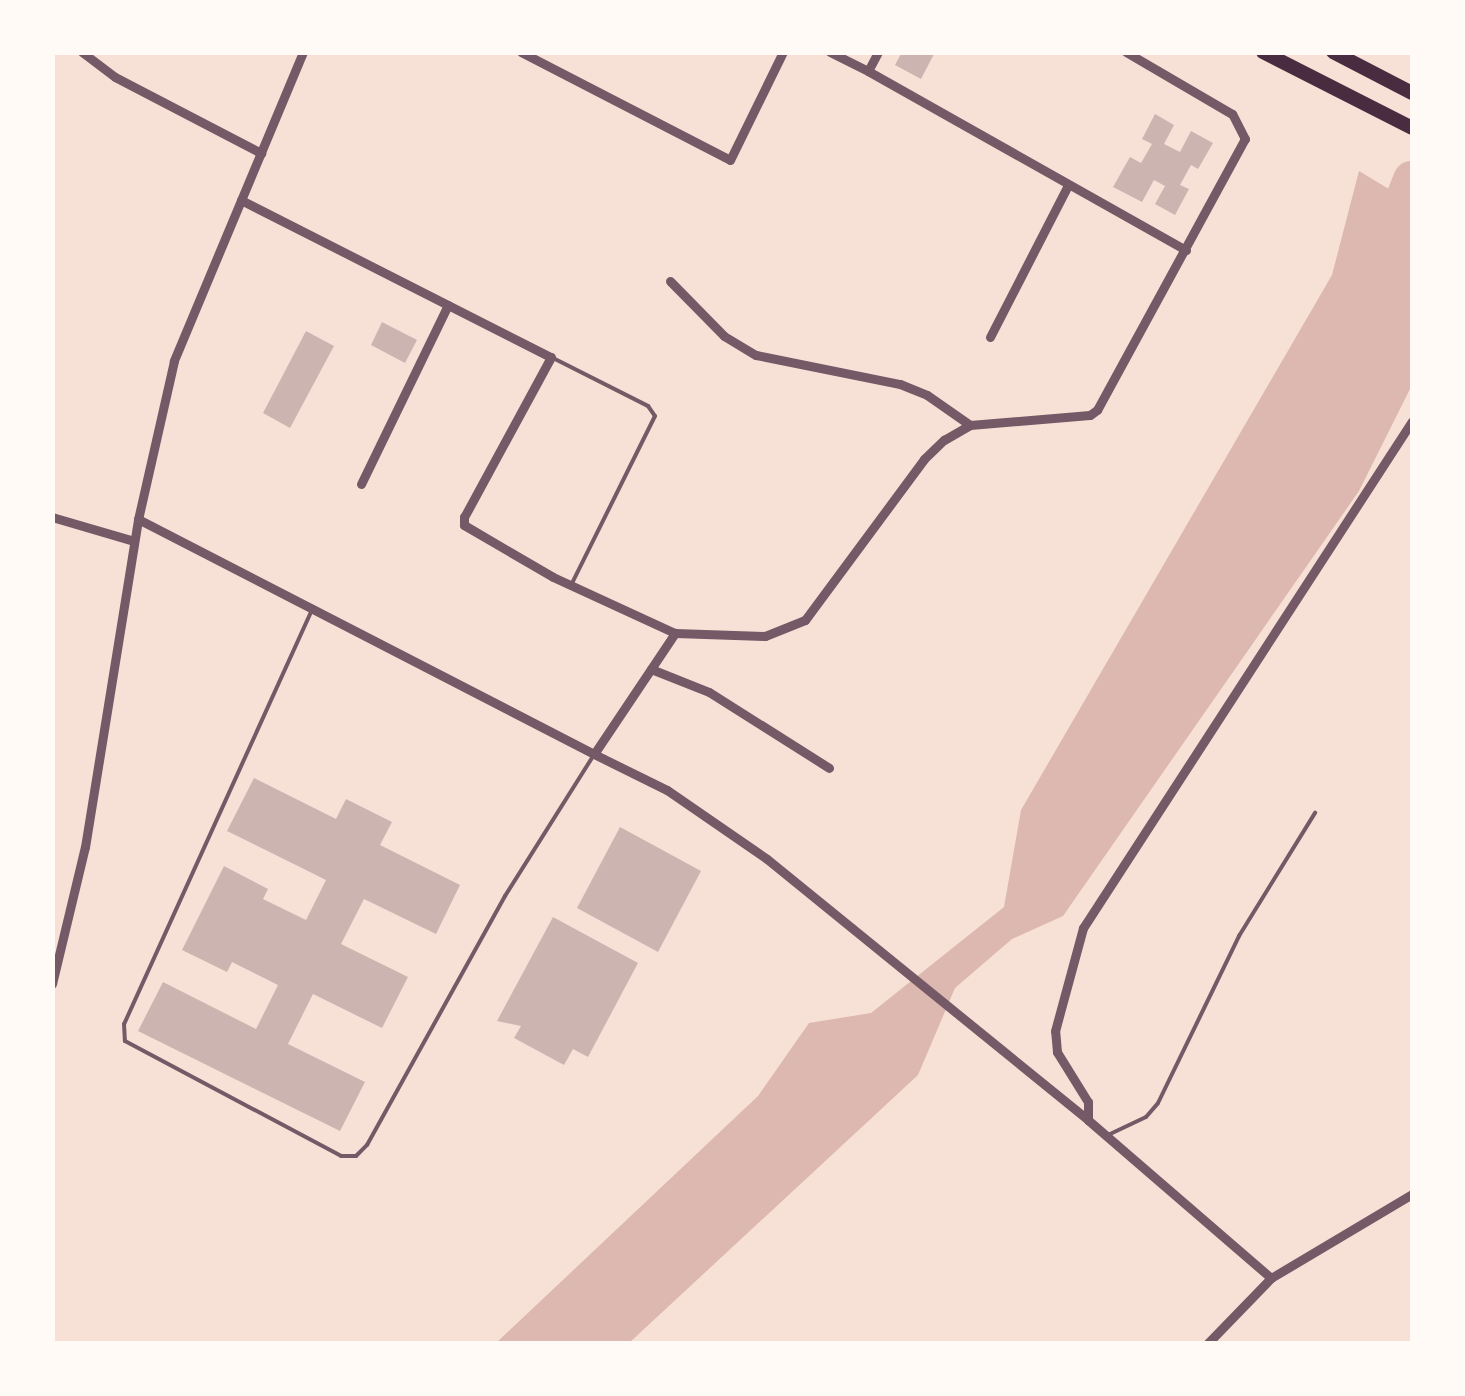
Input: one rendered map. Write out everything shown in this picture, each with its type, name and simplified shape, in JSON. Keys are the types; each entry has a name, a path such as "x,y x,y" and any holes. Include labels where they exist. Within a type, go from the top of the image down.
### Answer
{"highway":[{"path":"1333,52 1412,93"},
{"path":"1265,53 1412,128"}],"street":[{"path":"82,52 129,84 261,153"},
{"path":"52,984 84,847 138,519 174,361 303,52"},
{"path":"521,52 730,160 783,52"},
{"path":"830,52 1186,250"},
{"path":"868,71 878,52"},
{"path":"241,200 551,357 464,517 464,526 553,577 572,582 674,633 765,636 805,620 924,459 970,425 1090,415 1097,410 1244,139 1232,114 1126,52"},
{"path":"990,337 1068,185"},
{"path":"670,281 724,336 756,355 900,384 937,401 970,425"},
{"path":"361,484 448,305"},
{"path":"1088,1120 1088,1102 1057,1052 1055,1031 1083,928 1412,420"},
{"path":"52,518 134,542"},
{"path":"138,519 667,790 766,858 1088,1120 1272,1278"},
{"path":"594,754 674,633"},
{"path":"651,669 709,692 829,768"},
{"path":"1207,1344 1272,1278 1412,1194"}],"lane":[{"path":"551,357 648,406 655,416 572,582"},
{"path":"313,608 124,1024 124,1041 154,1059 341,1156 356,1156 367,1146 505,896 594,754"},
{"path":"1106,1136 1146,1117 1158,1103 1239,936 1315,813"}],"shaded area":[{"path":"1359,171 1412,203 1412,385 1359,491 1063,916 1012,939 955,988 918,1075 629,1343 495,1344 758,1096 809,1023 871,1013 1004,907 1021,810 1332,275"}],"building":[{"path":"902,52 935,52 921,79 895,65"},
{"path":"1155,114 1174,125 1164,144 1180,152 1191,131 1213,143 1198,169 1191,165 1180,185 1189,189 1175,215 1155,204 1165,186 1154,180 1142,202 1113,187 1130,157 1141,163 1152,144 1142,139"},
{"path":"382,322 417,340 405,363 371,345"},
{"path":"306,331 334,346 290,428 263,413"},
{"path":"254,778 336,819 346,799 392,822 380,845 460,885 436,934 364,899 341,944 408,977 382,1028 313,994 288,1044 365,1082 340,1131 138,1031 163,982 256,1029 278,985 232,962 227,972 182,950 224,866 268,889 263,899 306,920 326,880 227,831"},
{"path":"620,827 701,871 658,952 577,908"},
{"path":"553,917 638,963 588,1057 573,1049 564,1065 514,1038 521,1026 497,1021"}],"waterway":[{"path":"1387,243 1412,180"}]}
